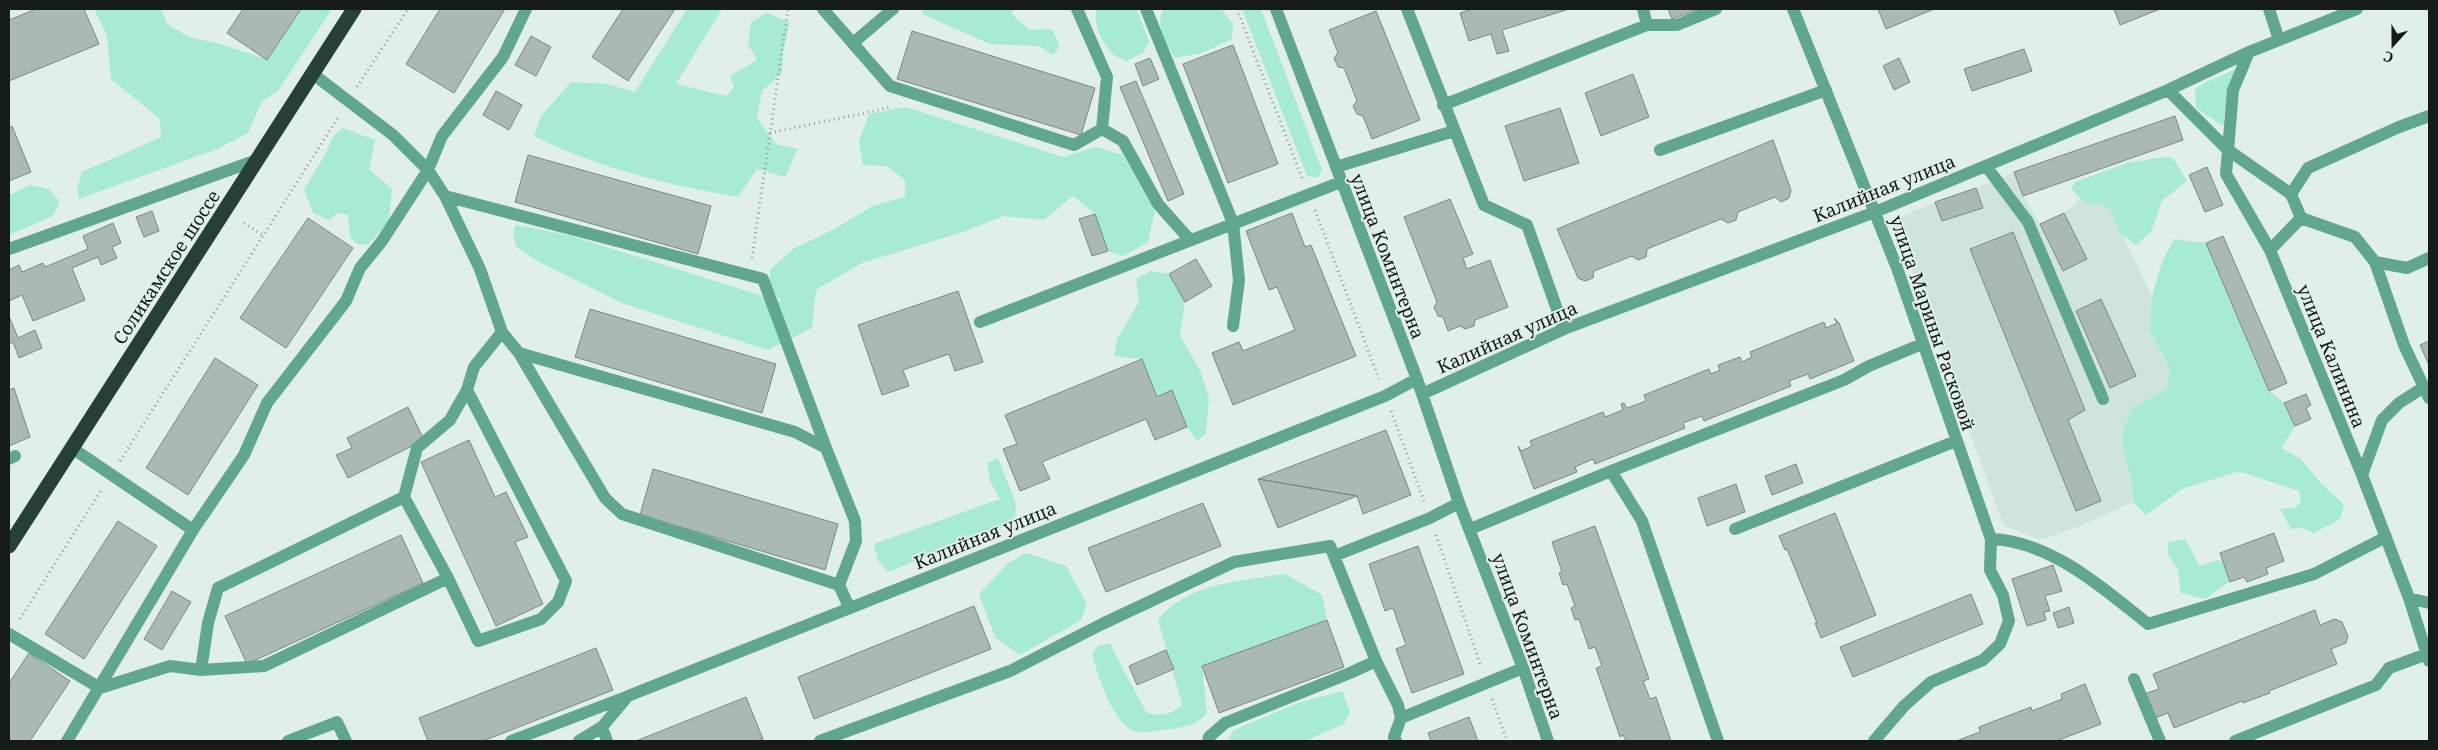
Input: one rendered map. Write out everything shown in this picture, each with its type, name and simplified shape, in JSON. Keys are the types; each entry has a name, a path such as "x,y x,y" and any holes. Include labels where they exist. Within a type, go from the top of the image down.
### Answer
{"highway":[{"name":"Соликамское шоссе","path":"9,546 354,9"}],"street":[{"path":"67,741 194,530 244,456 267,403 346,301 360,268 382,241 428,170 442,136 504,57 526,9"},
{"path":"823,9 890,86 1074,145 1102,130"},
{"path":"853,43 893,9"},
{"path":"1077,9 1107,77 1102,130"},
{"path":"1146,9 1234,223 1239,280 1234,326"},
{"name":"улица Коминтерна","path":"1276,9 1417,379 1459,503 1523,668 1548,741"},
{"path":"1407,9 1443,105 1484,205 1527,225 1564,329"},
{"path":"1643,9 1647,25"},
{"path":"1443,105 1647,25 1677,25 1716,9"},
{"name":"улица Марины Расковой","path":"1793,9 1875,212 1991,539"},
{"path":"2269,9 2279,40"},
{"name":"Калийная улица","path":"1422,394 1564,329 1875,212 2168,90 2249,52 2357,9"},
{"name":"улица Калинина","path":"2249,52 2233,90 2226,174 2270,250 2362,475 2409,598 2428,657"},
{"path":"313,74 393,135 428,170 445,196 480,268 502,332 520,353 605,498 622,514 838,585 849,607"},
{"path":"1660,150 1826,90"},
{"path":"2168,90 2228,150 2291,194 2302,218 2355,236 2375,262 2404,345 2427,393 2399,403 2382,420 2362,475"},
{"path":"2291,194 2308,168 2399,127 2429,116"},
{"path":"1102,130 1122,141 1158,204 1190,240"},
{"path":"1336,167 1454,131"},
{"path":"9,249 257,160"},
{"path":"1986,166 2028,222 2103,399"},
{"path":"980,322 1341,182"},
{"path":"445,196 763,280 855,521 856,541 838,585"},
{"path":"2270,250 2302,218"},
{"path":"2375,262 2407,268 2429,258"},
{"path":"468,390 566,580 558,602 541,619 478,641 448,578 404,497 417,448 450,420 468,390 474,367 502,332"},
{"path":"1470,529 1611,471 1844,380 1869,366 1922,344"},
{"path":"520,353 795,432 826,448"},
{"name":"Калийная улица","path":"579,741 602,726 628,696 1385,396 1417,379"},
{"path":"1736,529 1956,441"},
{"path":"72,448 194,530"},
{"path":"1611,471 1642,521 1718,741"},
{"path":"200,670 208,623 218,588 404,497"},
{"path":"1334,556 1430,518 1459,503"},
{"path":"1874,741 1904,706 1931,682 1983,660 2000,644 2008,621 2003,595 1990,570 1991,539 2008,540 2082,572 2148,624 2314,574 2386,538"},
{"path":"820,741 1010,671 1102,624 1234,562 1330,546 1376,661 1398,705 1401,718 1394,736 1396,741"},
{"path":"9,635 100,688 170,666 200,670 264,666 448,578"},
{"path":"2409,598 2429,603"},
{"path":"2235,741 2376,685 2389,668 2428,657"},
{"path":"1208,741 1209,737 1225,723 1376,661"},
{"path":"1401,718 1523,668"},
{"path":"2134,679 2160,741"},
{"path":"511,741 628,696"},
{"path":"288,741 337,722 346,741"},
{"path":"602,726 607,741"}],"path":[{"path":"9,635 408,9"},
{"path":"750,276 788,9"},
{"path":"1237,9 1385,396 1430,518 1507,741"},
{"path":"770,133 929,98"},
{"path":"244,223 263,235"}],"shaded area":[{"path":"2014,172 2023,196 2040,224 2064,213 2080,199 2089,204 2101,204 2110,210 2152,296 2150,332 2170,368 2167,388 2130,410 2121,440 2131,479 2133,502 2083,525 2040,540 2003,525 1894,220"}],"green space":[{"path":"94,9 161,9 167,24 189,37 220,44 263,58 298,9 332,9 278,91 262,101 248,133 217,149 79,199 77,189 82,172 161,137 160,119 111,79 107,36"},
{"path":"687,9 722,9 676,84 727,96 734,87 730,76 757,60 748,44 751,22 767,13 790,23 783,50 782,73 762,91 757,118 776,144 798,149 785,177 757,169 738,197 634,174 582,157 534,136 541,116 571,82 608,84 635,92"},
{"path":"924,9 1013,9 1012,14 1029,30 1052,29 1060,46 1053,55 1039,46 990,44 922,14"},
{"path":"1097,9 1137,9 1149,42 1143,53 1126,61 1113,54 1108,49 1099,32 1096,20"},
{"path":"1164,9 1221,9 1233,24 1232,39 1202,53 1175,58 1162,34 1160,22"},
{"path":"1242,9 1261,9 1322,170 1317,178 1307,176"},
{"path":"2236,69 2228,93 2223,126 2196,108 2195,89"},
{"path":"906,107 1063,157 1096,147 1123,155 1155,211 1148,242 1123,256 1108,251 1095,214 1073,196 1044,220 1004,216 963,232 862,263 816,290 812,328 768,350 622,303 541,263 516,247 513,233 516,225 568,235 782,302 770,290 770,270 793,249 838,227 872,206 905,197 905,180 887,166 863,165 859,141 869,114"},
{"path":"342,128 375,140 369,169 392,189 389,221 368,245 357,244 350,237 348,215 338,213 329,220 313,213 304,189 325,155 333,137"},
{"path":"2163,157 2173,158 2187,181 2162,201 2151,232 2136,245 2120,233 2110,210 2101,204 2089,205 2080,199 2071,188 2075,182 2127,163"},
{"path":"30,185 49,189 60,202 53,216 9,235 9,195"},
{"path":"2174,239 2206,243 2269,391 2284,403 2295,426 2281,448 2301,459 2318,480 2344,505 2340,519 2314,533 2302,528 2291,529 2280,509 2294,508 2301,503 2299,491 2244,473 2237,472 2182,489 2146,515 2133,502 2131,479 2121,440 2130,410 2167,388 2170,368 2150,332 2152,296 2162,262"},
{"path":"1151,271 1169,274 1185,302 1180,336 1200,370 1209,398 1206,433 1197,441 1187,427 1172,390 1157,397 1141,359 1114,356 1117,339 1139,302 1136,279"},
{"path":"998,458 1016,504 1015,522 888,572 878,561 874,544 1000,499 990,481 987,463"},
{"path":"2185,539 2200,566 2218,560 2234,564 2232,580 2205,599 2181,593 2178,570 2168,555 2168,542"},
{"path":"1027,553 1066,566 1087,604 1081,620 1020,655 995,637 979,594 1008,563"},
{"path":"1285,574 1322,595 1327,620 1202,666 1207,713 1191,725 1151,732 1139,732 1130,729 1122,722 1108,700 1094,662 1092,653 1099,645 1110,644 1146,712 1161,715 1170,713 1182,704 1158,620 1170,607 1184,598 1216,585"},
{"path":"1342,691 1350,711 1344,724 1305,741 1227,741 1234,730 1298,703"}],"building":[{"path":"36,9 84,9 99,44 9,81 9,20"},
{"path":"243,9 301,9 267,60 227,33"},
{"path":"440,9 505,9 454,93 406,64"},
{"path":"623,9 675,9 628,81 592,57"},
{"path":"1473,9 1569,9 1502,30 1509,51 1497,54 1491,34 1469,41 1460,13"},
{"path":"1668,9 1699,9 1672,19"},
{"path":"1878,9 1934,9 1886,29"},
{"path":"2114,9 2160,9 2120,25"},
{"path":"1376,11 1420,120 1372,139 1363,116 1357,114 1353,106 1357,101 1344,68 1338,67 1334,58 1338,53 1329,30"},
{"path":"912,31 1095,88 1081,135 897,79"},
{"path":"531,36 551,47 536,76 515,65"},
{"path":"1233,45 1278,164 1228,183 1183,64"},
{"path":"2024,49 2032,71 1972,91 1964,69"},
{"path":"1150,58 1159,79 1143,86 1135,64"},
{"path":"1899,58 1910,82 1894,90 1883,66"},
{"path":"1633,74 1649,117 1601,136 1585,93"},
{"path":"1136,81 1184,194 1168,201 1120,87"},
{"path":"496,91 522,105 509,130 483,115"},
{"path":"1560,108 1579,163 1524,181 1505,126"},
{"path":"2175,116 2183,140 2023,196 2014,172"},
{"path":"12,126 31,172 9,181 9,128"},
{"path":"1773,140 1791,190 1789,198 1781,202 1775,197 1738,212 1736,220 1728,223 1721,219 1647,249 1646,257 1638,260 1632,256 1594,271 1593,278 1585,281 1578,278 1557,229"},
{"path":"528,155 711,206 698,254 515,202"},
{"path":"2207,167 2223,205 2205,212 2189,175"},
{"path":"1976,188 1983,208 1942,221 1935,202"},
{"path":"1450,199 1473,254 1463,258 1467,269 1490,260 1508,307 1475,320 1474,326 1465,329 1460,326 1448,331 1443,317 1438,316 1434,307 1437,302 1404,217"},
{"path":"152,211 159,231 144,237 136,217"},
{"path":"1292,213 1305,247 1311,245 1356,356 1233,405 1212,353 1239,342 1243,351 1295,330 1277,287 1269,290 1246,231"},
{"path":"2064,213 2087,259 2063,271 2040,224"},
{"path":"1095,214 1108,251 1092,256 1079,219"},
{"path":"308,218 353,248 286,348 240,318"},
{"path":"113,223 121,243 112,247 117,258 101,265 98,257 72,268 85,300 33,321 22,295 9,301 9,270 19,265 22,272 43,263 45,267 88,249 83,236"},
{"path":"2013,232 2085,410 2068,420 2101,501 2076,511 1970,249"},
{"path":"2223,236 2287,383 2269,391 2206,243"},
{"path":"1196,259 1212,286 1185,302 1169,274"},
{"path":"958,291 983,362 955,371 949,354 903,370 909,386 882,395 858,325"},
{"path":"2101,299 2136,376 2110,388 2076,311"},
{"path":"590,309 776,364 762,413 575,357"},
{"path":"9,316 18,338 35,330 42,348 19,358 13,342 9,344"},
{"path":"1834,318 1839,323 1854,361 1810,379 1808,374 1789,381 1791,386 1704,421 1702,416 1683,423 1685,428 1595,464 1593,459 1575,467 1577,472 1534,489 1518,446 1521,451 1532,446 1530,441 1603,412 1605,417 1623,410 1621,404 1624,403 1627,408 1646,401 1644,395 1709,369 1711,374 1720,370 1718,365 1740,357 1742,362 1752,357 1750,352 1824,322 1826,328 1837,323"},
{"path":"2429,341 2429,365 2420,345"},
{"path":"215,358 258,385 188,495 146,468"},
{"path":"1142,359 1157,397 1172,390 1187,427 1155,440 1146,419 1042,462 1050,479 1020,491 1003,449 1017,444 1005,415"},
{"path":"14,388 30,437 9,446 9,390"},
{"path":"2306,394 2311,405 2306,408 2311,419 2295,426 2284,403"},
{"path":"408,407 424,440 348,478 336,455 352,448 347,438"},
{"path":"1386,430 1411,495 1363,514 1357,496 1258,479"},
{"path":"469,440 495,497 506,492 528,537 515,542 543,604 496,626 421,462"},
{"path":"1796,464 1803,483 1772,495 1765,476"},
{"path":"653,469 838,524 825,570 640,515"},
{"path":"1258,479 1357,496 1278,528"},
{"path":"1736,484 1745,512 1707,526 1698,498"},
{"path":"1203,503 1221,546 1106,592 1088,548"},
{"path":"1835,513 1876,615 1821,638 1815,623 1817,623 1787,549 1785,550 1779,536"},
{"path":"118,521 157,546 84,659 45,634"},
{"path":"1595,526 1649,679 1643,681 1650,699 1656,697 1671,741 1626,741 1623,735 1620,737 1596,668 1602,666 1595,647 1589,649 1579,619 1575,620 1571,608 1575,606 1567,584 1563,585 1559,573 1562,572 1552,542"},
{"path":"2274,533 2284,561 2266,568 2268,574 2247,582 2244,577 2230,582 2220,553"},
{"path":"401,535 423,583 247,664 225,616"},
{"path":"1418,546 1464,674 1412,693 1396,649 1406,645 1393,608 1385,611 1369,564"},
{"path":"2053,565 2062,591 2045,596 2050,611 2044,612 2046,620 2027,626 2012,579"},
{"path":"172,591 191,602 162,650 144,639"},
{"path":"1971,594 1983,624 1853,677 1840,647"},
{"path":"974,606 991,649 814,719 798,677"},
{"path":"2069,607 2074,623 2058,628 2053,613"},
{"path":"2315,610 2320,625 2335,619 2342,622 2348,636 2346,643 2331,649 2337,664 2269,691 2270,693 2243,703 2242,701 2174,728 2168,713 2153,719 2144,694 2159,689 2153,674"},
{"path":"1327,620 1344,667 1219,713 1202,666"},
{"path":"596,648 613,690 483,741 428,741 419,718"},
{"path":"1166,650 1174,669 1137,685 1129,666"},
{"path":"29,653 70,681 30,741 9,741 9,683"},
{"path":"2085,684 2101,724 2056,741 1956,741 1980,732 1979,727 2031,707 2032,711 2062,699 2061,694"},
{"path":"746,697 763,739 756,741 636,741"},
{"path":"1469,717 1478,741 1431,741 1428,733"}]}
